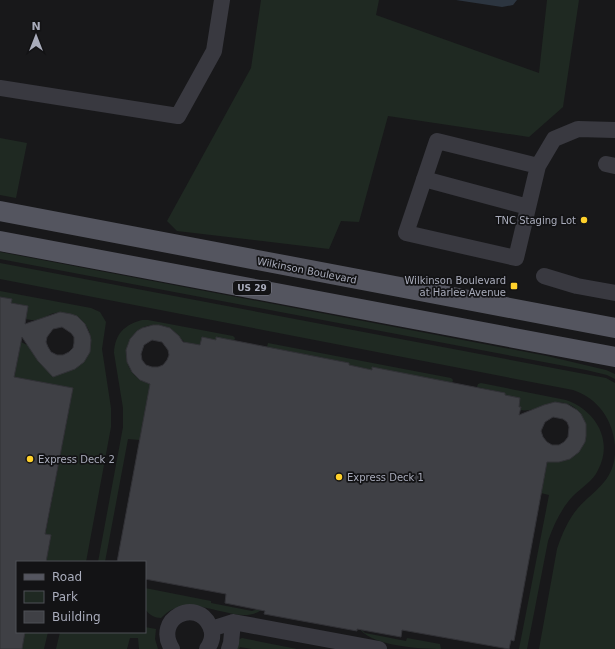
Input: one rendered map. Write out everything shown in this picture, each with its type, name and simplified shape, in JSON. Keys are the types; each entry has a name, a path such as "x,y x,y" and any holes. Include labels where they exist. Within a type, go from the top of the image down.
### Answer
{"main road":[{"name":"Wilkinson Boulevard","path":"0,211 615,328"},
{"name":"US 29","path":"0,241 615,357"},
{"path":"208,280 212,252"},
{"path":"568,348 615,368"}],"street":[{"path":"0,88 178,116 214,51 222,0"},
{"path":"538,166 437,141 406,233 516,258 538,166 554,139 578,129 615,130"},
{"path":"424,179 528,208"},
{"path":"544,276 577,286 615,293"},
{"path":"172,649 167,642 166,634 168,627 176,616 190,612 204,617 208,622 212,637 207,649"},
{"path":"211,629 233,622 379,649"},
{"path":"229,649 233,622"}],"green space":[{"path":"261,0 379,0 376,15 539,73 547,0 579,0 563,107 529,137 388,116 359,222 341,221 329,249 177,231 167,221 251,68"},
{"path":"0,138 27,143 16,198 0,195"},
{"path":"0,252 547,356 606,370 615,374 615,379 607,375 586,370 0,259"},
{"path":"0,263 606,378 615,383 615,446 611,427 603,411 590,398 573,390 0,279"},
{"path":"0,291 91,308 100,312 106,322 102,349 111,408 111,427 86,561 46,561 51,536 43,534 43,531 46,531 73,388 14,377 21,342 75,369 84,361 90,350 90,333 83,322 75,316 67,313 53,313 38,320 25,319 28,306 13,303 10,311 12,299 0,297"},
{"path":"148,320 233,336 235,338 234,341 216,338 216,340 200,345 187,344 169,328 155,325 143,327 134,334 128,344 126,356 129,367 137,377 151,384 140,440 128,439 105,561 98,561 123,427 123,408 114,353 115,346 116,341 122,331 136,322"},
{"path":"268,343 451,378 453,380 452,383 372,368 370,378 368,369 354,366 347,373 349,363 267,347"},
{"path":"481,383 566,400 585,411 593,419 603,437 604,448 598,470 587,484 573,496 561,511 548,541 527,649 519,649 549,495 541,493 547,462 566,460 578,453 583,446 585,438 585,422 576,408 561,402 555,402 533,409 520,410 520,398 507,396 503,404 505,393 477,387 478,384"},
{"path":"615,454 615,649 539,649 557,549 561,538 574,513 607,479 611,472"},
{"path":"146,588 252,611 266,606 255,613 243,615 201,607 187,606 173,609 161,618 154,617 147,611"},
{"path":"358,626 365,633 406,641 407,638 440,644 441,649 408,647 383,642 363,633"},
{"path":"146,627 156,629 155,639 158,649 139,649 138,638 130,638 127,649 56,649 60,633 146,633"},
{"path":"25,633 48,633 44,649 22,649"},
{"path":"242,638 297,649 252,649 240,647 239,649 233,649 238,640"}],"water":[{"path":"456,0 517,0 513,5 502,7"}],"building":[{"name":"Express Deck 2","path":"0,297 12,299 11,303 28,306 25,324 60,312 77,316 85,324 91,340 90,352 84,362 75,369 53,377 38,361 22,337 14,377 73,388 45,534 51,535 46,561 16,561 16,633 25,633 22,649 0,649","holes":["62,327 74,337 73,348 63,355 57,355 51,352 46,342 47,337 53,329"]},
{"name":"Express Deck 1","path":"153,325 159,325 170,328 183,342 200,345 202,337 216,340 216,337 349,363 349,365 372,370 372,367 505,393 505,395 520,398 519,407 521,407 519,415 555,402 567,404 577,410 581,414 586,424 585,442 579,452 570,459 559,462 547,462 514,641 511,640 509,649 402,630 401,637 357,629 357,631 264,614 265,611 225,603 226,594 146,579 146,561 117,561 150,384 140,380 132,372 127,362 126,350 130,339 137,331","holes":["152,340 162,342 168,350 169,355 167,360 163,365 158,367 146,365 142,360 141,354 144,345","553,417 563,419 567,422 569,427 568,437 559,445 552,445 543,437 541,431 545,422"]}],"place":[{"name":"TNC Staging Lot","path":"584,220"},
{"name":"Wilkinson Boulevard at Harlee Avenue","path":"514,286"},
{"name":"Express Deck 2","path":"30,459"},
{"name":"Express Deck 1","path":"339,477"}]}
